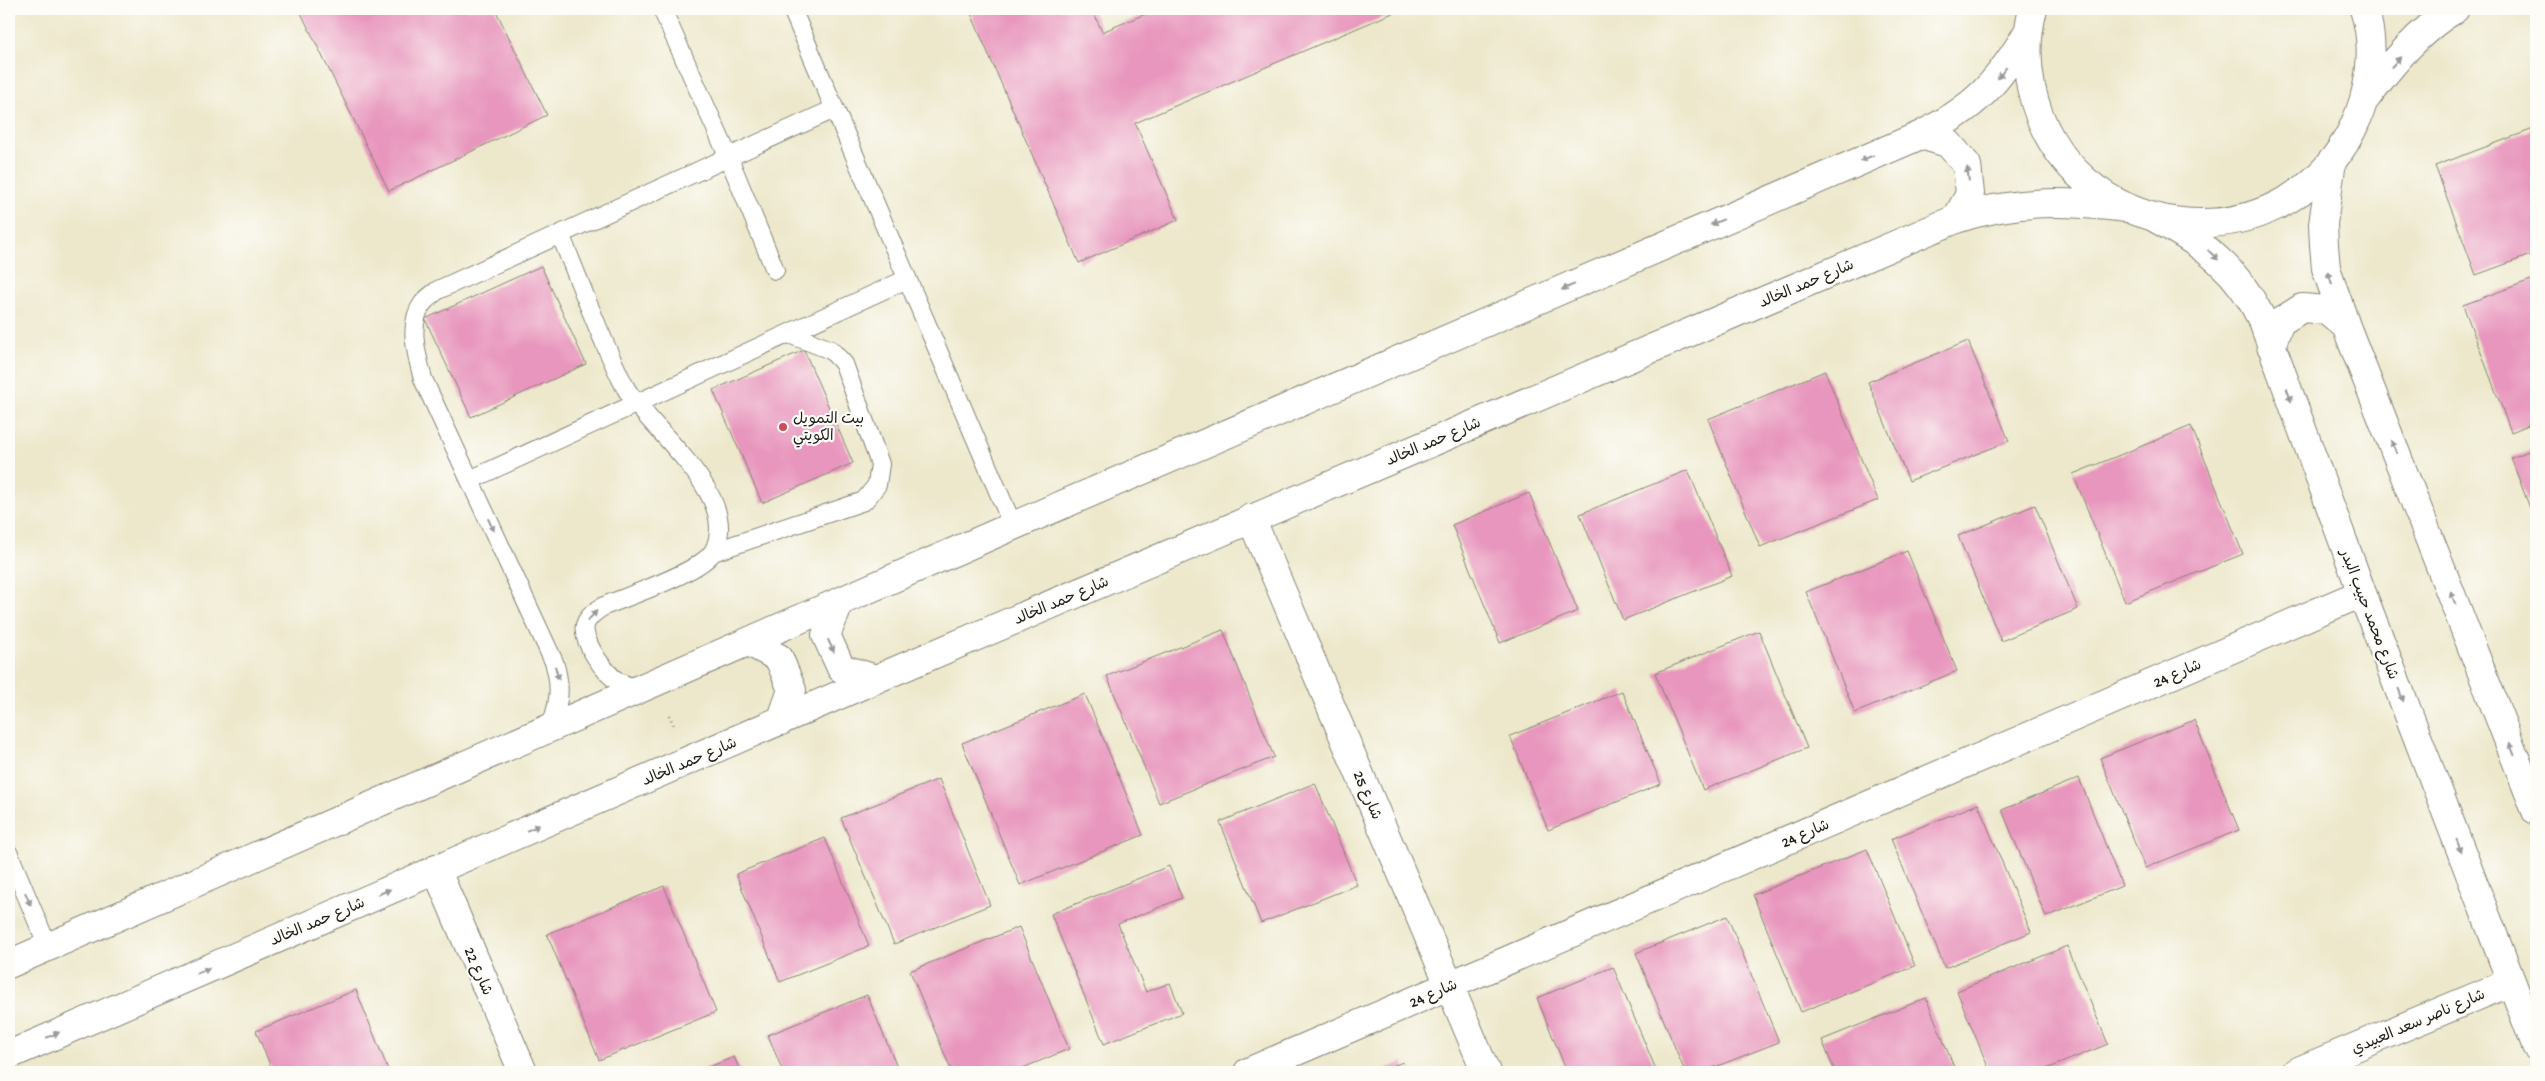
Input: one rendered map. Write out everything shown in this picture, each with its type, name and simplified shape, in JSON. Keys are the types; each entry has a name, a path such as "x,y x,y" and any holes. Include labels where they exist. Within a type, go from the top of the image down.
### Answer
{"street":[{"path":"2031,20 2029,78 2035,105 2051,139 2074,170 2099,192 2127,208 2157,219 2189,224 2222,222 2253,216 2283,202 2310,184 2332,161 2346,142 2365,99 2369,72 2370,44 2364,9"},
{"path":"2365,99 2403,54 2431,26 2455,9"},
{"path":"9,964 1013,526 1921,135 1949,120 1981,97 2006,69 2031,20"},
{"path":"1921,135 1948,143 1967,165 1970,194 1956,219"},
{"path":"2332,161 2323,224 2326,268 2346,326 2536,811"},
{"name":"شارع حمد الخالد","path":"9,1055 876,679 1956,219 1998,207 2024,203 2084,203 2127,208"},
{"name":"شارع محمد حبيب البدر","path":"2157,219 2210,251 2243,285 2263,322 2362,593 2536,1046"},
{"path":"2271,346 2280,322 2302,308 2327,310 2346,326"},
{"name":"شارع 25","path":"1251,518 1486,1072"},
{"name":"شارع 24","path":"1248,1072 2362,593"},
{"path":"840,602 826,635 841,668 876,679"},
{"path":"749,642 779,658 792,690 781,721"},
{"name":"شارع 22","path":"436,869 523,1072"},
{"name":"شارع ناصر سعد العبيدي","path":"2296,1072 2511,982"}],"lane":[{"path":"662,9 728,156 775,270"},
{"path":"792,9 1013,526"},
{"path":"551,727 559,704 560,682 554,662 423,378 416,347 417,316 423,303 438,290 834,109"},
{"path":"560,234 624,385 636,404 698,473 719,523 717,544 713,552 699,566 604,606 589,617 585,625 585,635 605,671 619,682 638,689"},
{"path":"470,480 908,279"},
{"path":"713,552 864,501 878,485 880,464 844,364 831,350 789,334"},
{"path":"9,854 48,948"}],"path":[{"path":"660,716 668,712 677,734"}],"building":[{"path":"305,9 495,9 547,115 389,191 300,11"},
{"path":"969,9 1092,9 1102,32 1157,9 1402,9 1135,123 1178,220 1079,263"},
{"path":"2536,128 2536,253 2476,275 2435,166"},
{"path":"541,266 586,364 471,417 425,319"},
{"path":"2536,278 2536,422 2511,432 2463,305"},
{"path":"1968,341 2009,441 1909,481 1868,382"},
{"name":"بيت التمويل الكويتي","path":"804,350 853,463 762,503 713,390"},
{"path":"1825,371 1878,500 1760,547 1708,419"},
{"path":"2191,426 2243,554 2125,602 2073,474"},
{"path":"2536,448 2536,524 2511,458"},
{"path":"1688,470 1732,576 1623,620 1580,514"},
{"path":"1529,493 1578,611 1500,643 1452,525"},
{"path":"2035,505 2078,609 2001,641 1958,536"},
{"path":"1907,551 1957,671 1855,713 1806,592"},
{"path":"1223,630 1274,757 1159,803 1107,676"},
{"path":"1759,631 1807,748 1703,790 1655,673"},
{"path":"1622,691 1661,784 1548,830 1510,736"},
{"path":"1085,694 1143,835 1020,885 962,743"},
{"path":"2194,720 2239,830 2145,868 2100,758"},
{"path":"2079,778 2122,886 2046,917 2002,810"},
{"path":"939,779 990,905 894,944 841,818"},
{"path":"1315,783 1357,885 1261,923 1220,822"},
{"path":"1978,804 2031,932 1945,968 1891,839"},
{"path":"825,838 869,946 780,982 736,874"},
{"path":"1867,849 1915,966 1801,1012 1753,895"},
{"path":"1169,866 1182,898 1118,924 1146,992 1170,983 1182,1013 1104,1044 1051,914"},
{"path":"664,886 716,1012 599,1060 547,934"},
{"path":"1727,916 1779,1042 1702,1072 1685,1072 1636,953"},
{"path":"1019,927 1069,1049 1013,1072 952,1072 910,971"},
{"path":"2067,946 2108,1044 2039,1072 1990,1072 1957,991"},
{"path":"1613,967 1657,1072 1567,1072 1537,998"},
{"path":"356,990 389,1072 273,1072 256,1031"},
{"path":"867,995 899,1072 783,1072 768,1035"},
{"path":"1926,998 1956,1072 1835,1072 1822,1040"},
{"path":"734,1057 741,1072 696,1072"},
{"path":"1403,1062 1407,1072 1377,1072"},
{"path":"1800,1065 1803,1072 1782,1072"}],"place":[{"name":"بيت التمويل الكويتي","path":"783,427"}]}
